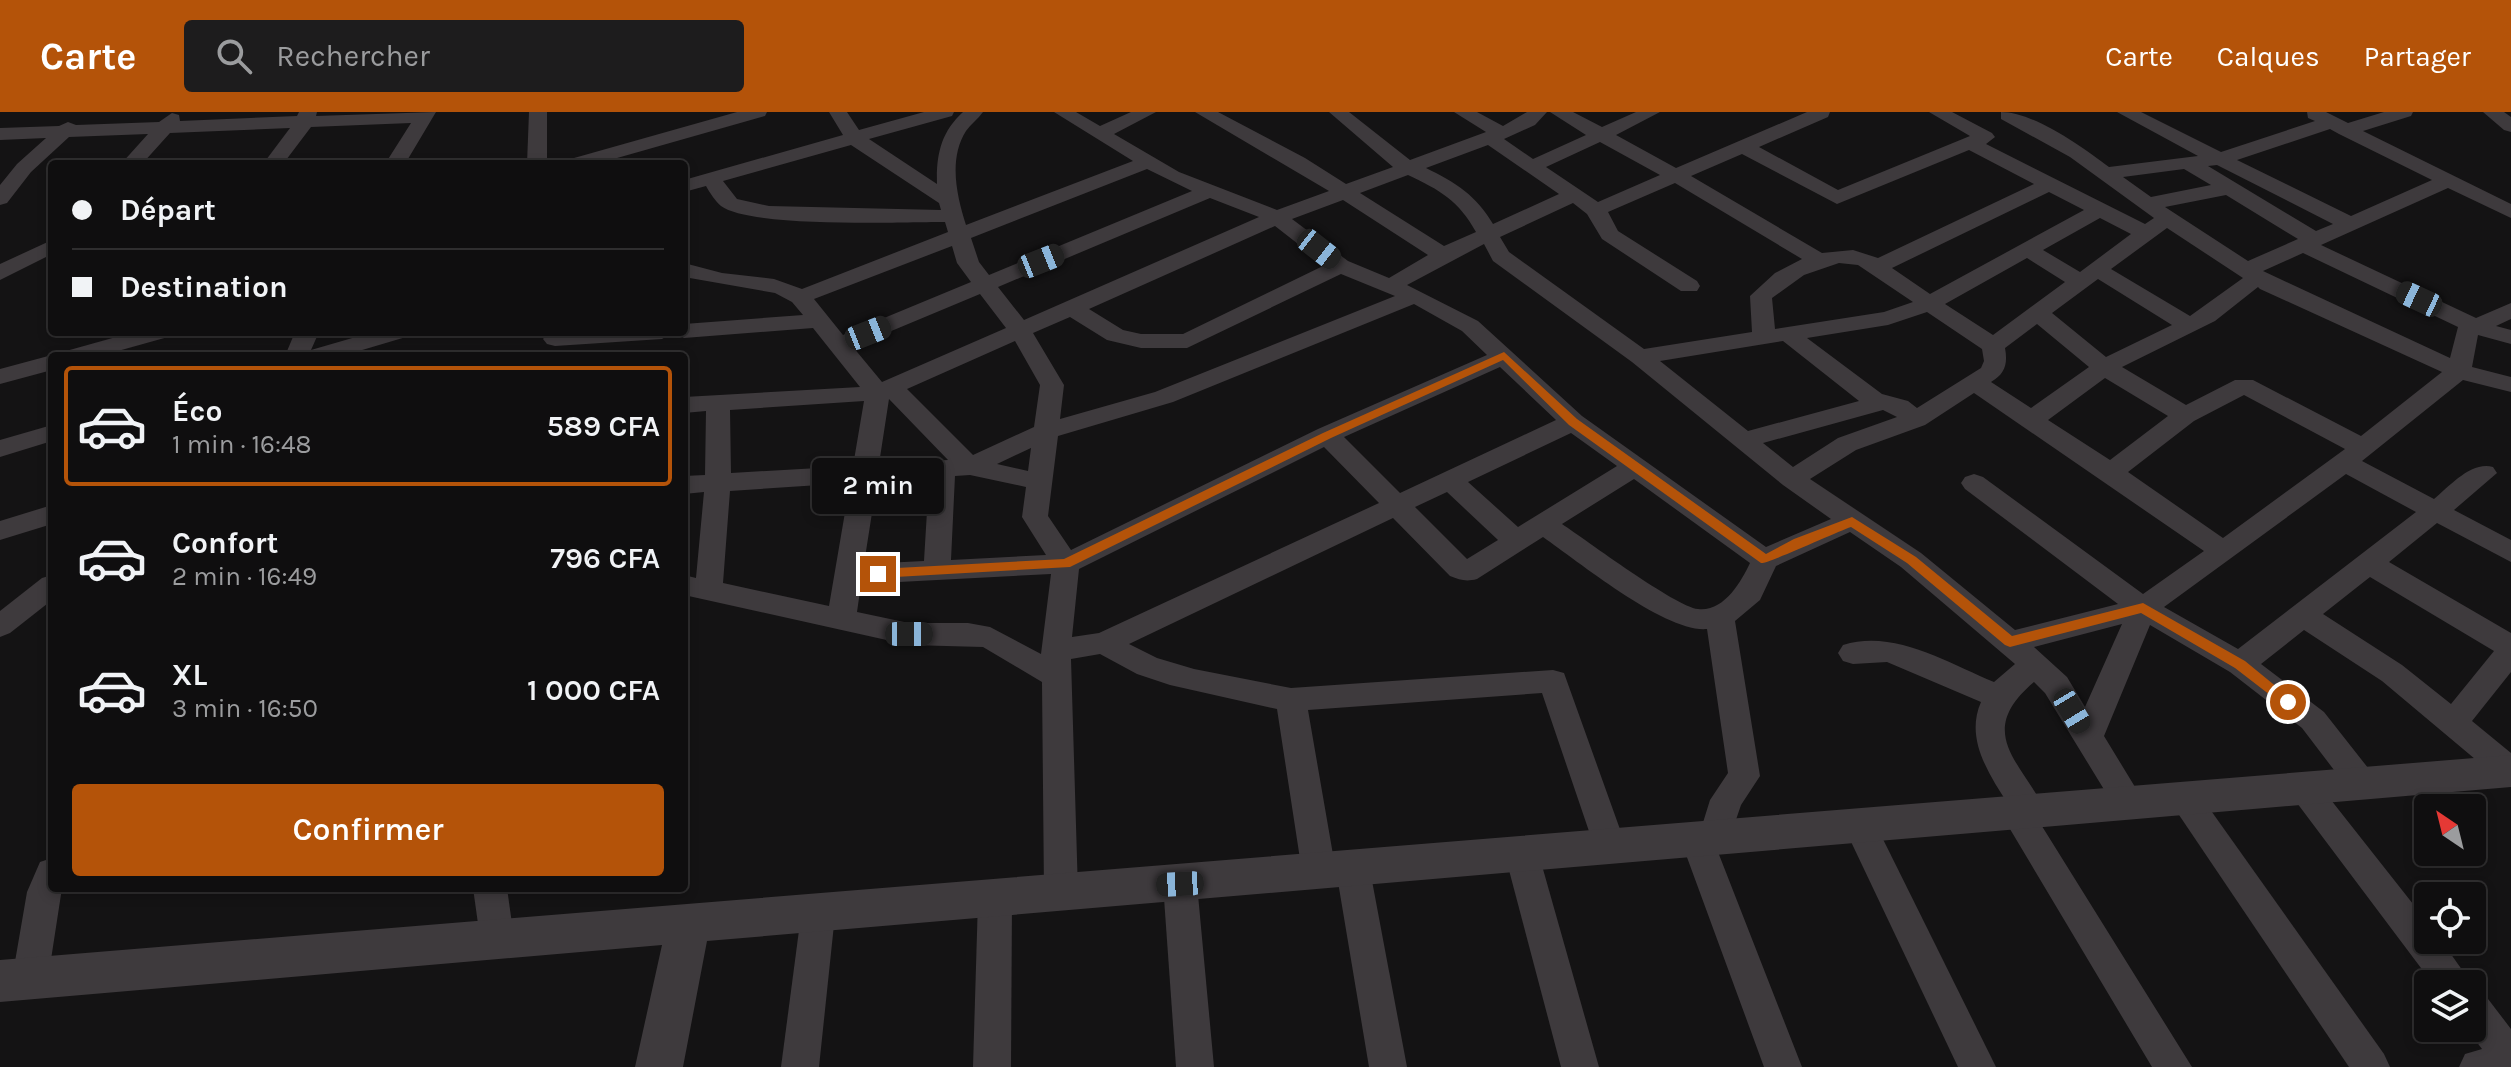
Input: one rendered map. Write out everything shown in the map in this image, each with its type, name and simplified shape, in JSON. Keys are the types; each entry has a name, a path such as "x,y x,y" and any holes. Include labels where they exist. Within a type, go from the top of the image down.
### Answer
{"street":[{"path":"0,124 17,112"},
{"path":"0,199 24,168 86,112"},
{"path":"135,160 178,112"},
{"path":"537,160 538,112"},
{"path":"588,160 758,112"},
{"path":"838,112 854,138 954,217"},
{"path":"688,185 945,112"},
{"path":"974,112 951,136 946,163 954,217 968,263 1020,331 1052,385 1035,517 1066,564 1056,664 1061,892"},
{"path":"1063,112 1172,176 1277,217 1340,266 1415,296 1470,326 1573,422 1765,560"},
{"path":"1099,133 1147,112"},
{"path":"1204,112 1298,162 1443,255"},
{"path":"1463,112 1531,167 1596,210 1609,235 1689,286"},
{"path":"688,405 884,390 1277,217 1496,136 1528,121 1538,112"},
{"path":"1559,112 1676,176 1820,261"},
{"path":"1531,167 1651,112"},
{"path":"1938,112 1971,137 2049,184 2147,234"},
{"path":"2126,112 2350,224"},
{"path":"2310,112 2511,212"},
{"path":"2105,173 2220,159 2338,126 2404,112"},
{"path":"2492,112 2511,126"},
{"path":"1596,210 1821,113"},
{"path":"1744,147 1837,198 1971,137 2011,113 2077,153 2252,274 2459,371 2511,385"},
{"path":"1346,114 1394,160 1443,184 1472,206 1501,256 1640,357 1792,479 1911,560 2010,642 2056,685 2130,805"},
{"path":"0,134 307,117 426,115"},
{"path":"398,160 426,115"},
{"path":"276,160 307,117"},
{"path":"636,146 645,160"},
{"path":"800,297 954,217 1148,162"},
{"path":"2188,163 2310,242 2476,327 2511,337"},
{"path":"710,178 731,204 766,211 800,215 954,217"},
{"path":"2033,419 2104,367 2207,316 2252,274 2310,242 2448,181"},
{"path":"1876,267 2049,184"},
{"path":"2147,204 2228,188"},
{"path":"839,345 1210,191"},
{"path":"1390,286 1443,255 1574,195"},
{"path":"1640,357 1888,318 1928,304 2099,210"},
{"path":"1993,346 2167,218"},
{"path":"0,273 48,248"},
{"path":"2027,249 2187,324"},
{"path":"1792,479 1847,444 1916,419 1991,372 1996,361 1993,346 1876,267 1846,254 1820,261 1774,283 1761,296 1776,336 1879,403"},
{"path":"1072,308 1115,335 1141,341 1187,341 1340,266"},
{"path":"688,271 715,278 772,283 800,297 839,345 970,467"},
{"path":"970,467 1047,431 1164,397 1415,296"},
{"path":"2010,642 2143,608 2354,455 2459,371 2467,331 2511,310"},
{"path":"2039,314 2104,367 2185,415"},
{"path":"688,331 819,321"},
{"path":"88,352 146,336"},
{"path":"330,352 384,336"},
{"path":"555,339 614,341 641,336"},
{"path":"849,575 1066,564 1327,435 1504,356"},
{"path":"0,377 48,363"},
{"path":"1974,382 2033,419 2223,551"},
{"path":"2111,472 2185,415 2244,385 2436,511 2511,552"},
{"path":"841,620 865,472 884,390"},
{"path":"718,403 718,482 697,587 909,634 968,634 990,638 1056,664 1573,422"},
{"path":"1744,440 1879,403 1899,406 1916,419"},
{"path":"0,432 48,433"},
{"path":"0,449 48,434"},
{"path":"1327,435 1460,569 1467,572 1634,467"},
{"path":"688,485 970,467 1041,482"},
{"path":"937,571 943,468"},
{"path":"2240,664 2484,473"},
{"path":"1449,479 1517,542"},
{"path":"1974,483 2143,608 2240,664 2313,720 2361,782"},
{"path":"0,531 48,515"},
{"path":"1544,525 1654,599 1693,620 1720,617 1750,593 1765,560 1799,542 1852,521"},
{"path":"2369,563 2511,649 2453,723"},
{"path":"0,626 48,588"},
{"path":"2088,736 2143,608"},
{"path":"2303,615 2392,673 2511,771"},
{"path":"1720,617 1744,776 1726,800 1706,840 1783,1067"},
{"path":"1104,643 1129,659 1163,672 1291,700 1553,681 1610,846"},
{"path":"1853,653 1889,651 1999,697"},
{"path":"2034,664 1999,697 1988,718 1991,745 2024,813 2173,1067"},
{"path":"1291,700 1388,1067"},
{"path":"48,882 15,980 2511,771"},
{"path":"2305,790 2443,970"},
{"path":"2186,800 2371,1067"},
{"path":"1860,827 1977,1067"},
{"path":"1522,855 1580,1067"},
{"path":"1180,884 1195,1067"},
{"path":"491,892 497,938"},
{"path":"992,1067 995,900"},
{"path":"800,1067 818,915"},
{"path":"659,1067 689,922"},
{"path":"2478,1067 2511,1061 2486,1026"}],"route":[{"path":"878,574 1066,564 1327,435 1504,356 1573,422 1765,560 1799,542 1852,521 1911,560 2010,642 2143,608 2240,664 2288,702"}]}
